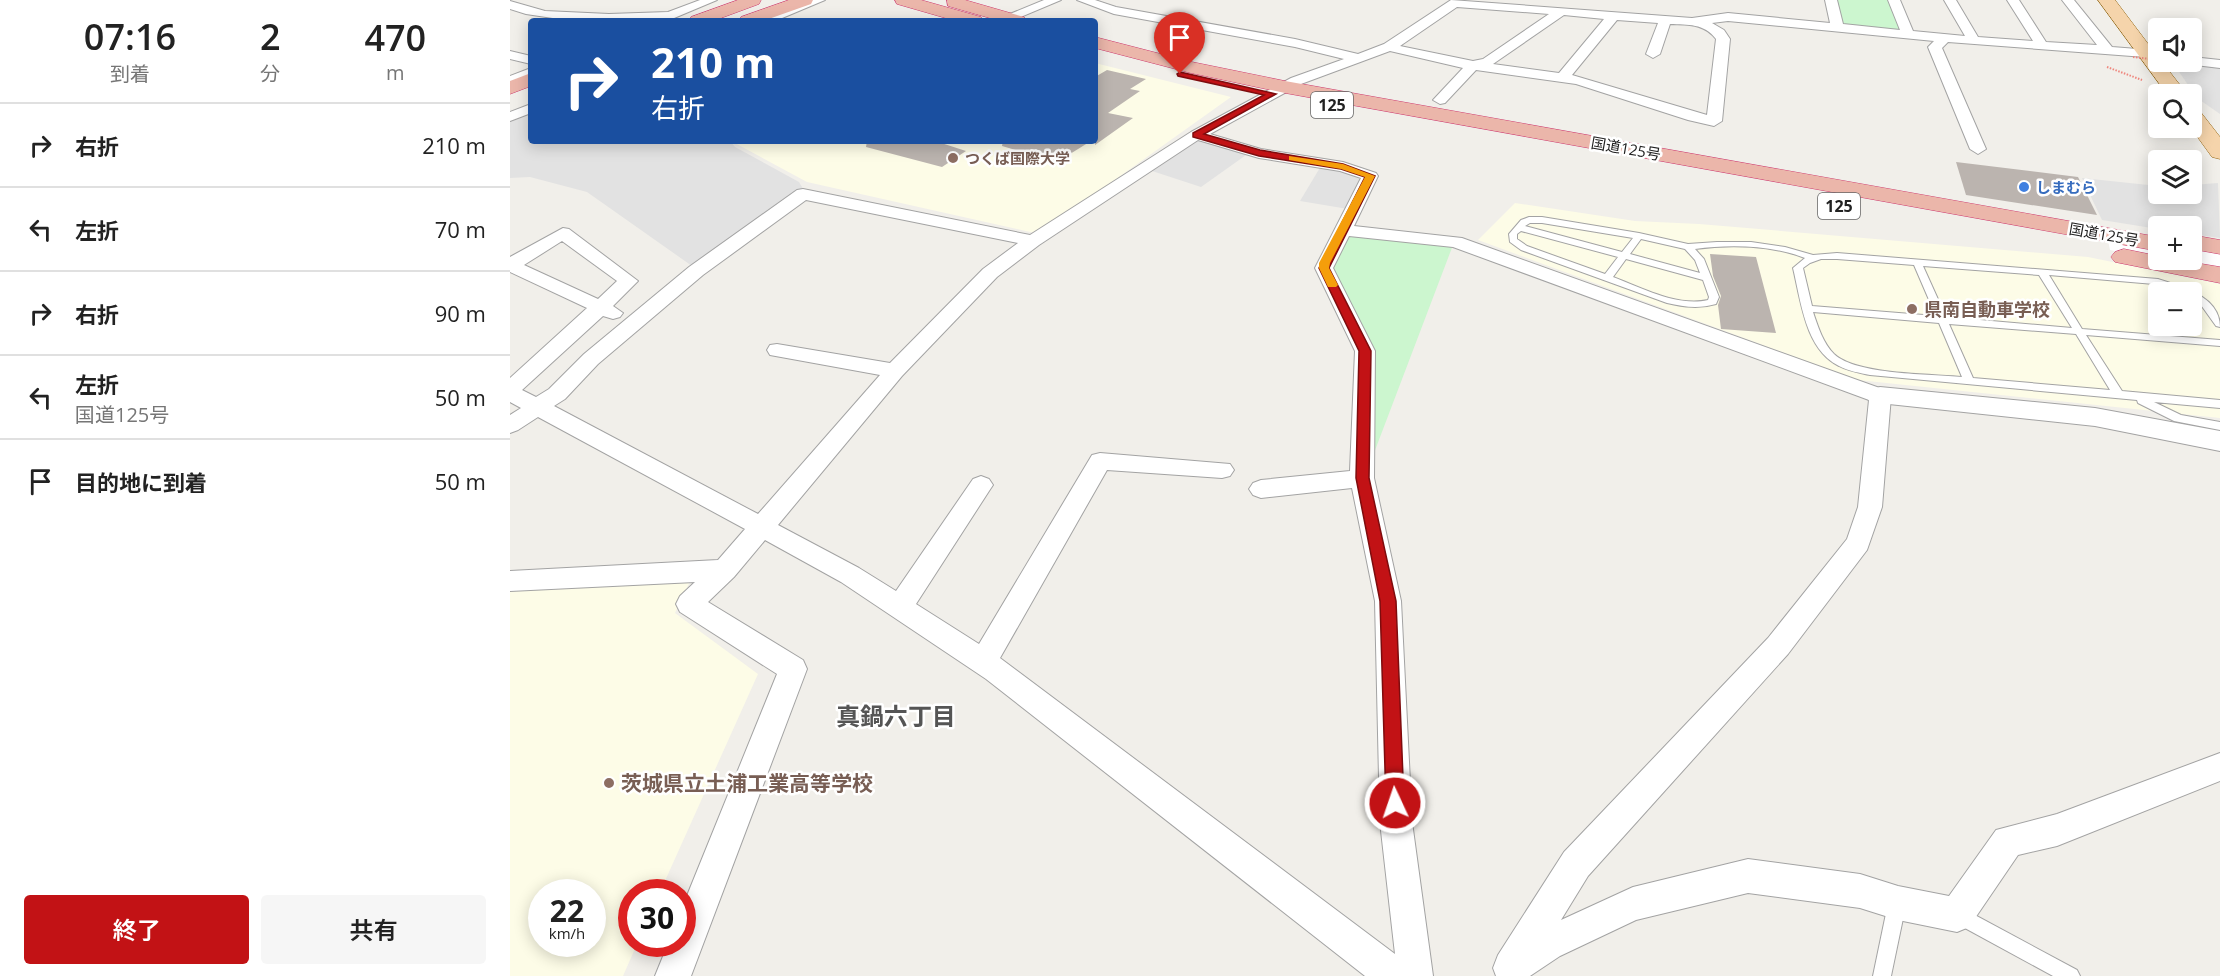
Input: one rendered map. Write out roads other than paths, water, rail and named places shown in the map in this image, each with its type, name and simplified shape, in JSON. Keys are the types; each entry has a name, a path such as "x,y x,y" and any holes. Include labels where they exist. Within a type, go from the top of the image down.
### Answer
{"highway":[{"path":"668,18 727,0"},
{"path":"705,18 753,0"},
{"path":"728,18 775,0"},
{"path":"755,18 805,0"},
{"path":"903,0 965,18"},
{"path":"946,0 1002,18"},
{"name":"国道125号","path":"1098,43 1279,90"},
{"name":"国道125号","path":"1098,54 1471,125 2110,240 2148,243"},
{"path":"510,88 528,80"},
{"path":"510,94 528,87"},
{"path":"510,107 528,98"},
{"path":"510,107 528,103"},
{"name":"125","path":"1471,125 1795,170 2148,234"},
{"name":"125","path":"1471,125 1789,197 2220,275"},
{"name":"国道125号","path":"2110,240 2148,252"},
{"path":"2202,244 2220,247"},
{"path":"2202,252 2220,256"},
{"path":"2202,263 2220,266"}],"main road":[{"path":"2106,0 2168,84"},
{"path":"2202,128 2220,152"}],"street":[{"path":"510,5 518,0"},
{"path":"668,18 669,0"},
{"path":"510,5 521,10 549,14 668,18 711,0"},
{"path":"771,18 819,0"},
{"path":"1083,0 1110,11 1249,34 1358,58"},
{"path":"1110,11 1138,0"},
{"path":"1596,14 1599,0"},
{"path":"1831,0 1837,27"},
{"path":"1894,0 1908,34"},
{"path":"1950,0 1974,40"},
{"path":"2013,0 2042,45"},
{"path":"2068,0 2108,50"},
{"path":"1012,18 1045,1"},
{"path":"673,976 793,669 689,604 725,570 762,529 895,371 990,273 1034,241 1196,135 1279,90 1389,47 1457,1 1534,4 1562,11 1662,16 1701,21 1719,33 1723,39 1714,120 1694,117 1595,84 1563,77 1473,65 1389,47"},
{"path":"549,14 568,5"},
{"path":"1440,100 1473,65 1487,62 1562,11"},
{"path":"1701,21 1718,14 1775,16 1837,27 1945,38 2108,50 2146,57"},
{"path":"1563,77 1614,15"},
{"path":"1653,54 1662,16"},
{"path":"1945,38 1935,47 1978,149"},
{"path":"510,55 528,59"},
{"path":"2202,62 2220,64"},
{"path":"510,81 528,73"},
{"path":"510,117 528,109"},
{"path":"1196,135 1259,153 1343,167 1370,176 1324,268 1365,351 1362,478 1388,601 1396,822 1415,976"},
{"path":"510,424 557,394 591,358 696,271 803,194 1034,241"},
{"path":"1342,230 1456,242 1881,396 2095,417 2220,441"},
{"path":"511,264 563,233 629,281 510,391 850,575 900,607 983,662 1394,976"},
{"path":"511,264 633,323"},
{"path":"777,350 895,371"},
{"path":"1510,972 1576,864 1778,646 1858,543 1870,507 1881,396"},
{"path":"983,662 1100,461 1222,470"},
{"path":"1262,489 1362,478"},
{"path":"900,607 981,485"},
{"path":"510,581 725,570"},
{"path":"1510,972 1548,944 1633,904 1748,876 1860,891 1898,903 1957,915 2008,841 2057,830 2220,767"}],"lane":[{"path":"1688,247 1699,259 1714,297 1713,302 1706,305 1670,301 1518,245 1512,237 1518,227 1529,220 1542,220 1639,236 1688,247 1723,244 1798,251 1812,258"},
{"path":"1518,227 1706,278"},
{"path":"1607,278 1639,236"},
{"path":"2158,282 1837,256 1812,258 1798,267 1819,344 1841,364 1870,372 2220,404"},
{"path":"1917,262 1969,381"},
{"path":"2042,272 2118,394"},
{"path":"2202,302 2220,324"},
{"path":"1809,309 2220,343"},
{"path":"2134,396 2178,417 2220,426"},
{"path":"1882,976 1898,903"},
{"path":"1957,915 2071,976"}],"place":[{"name":"つくば国際大学","path":"953,158"},
{"name":"しまむら","path":"2024,187"},
{"name":"県南自動車学校","path":"1912,309"},
{"name":"茨城県立土浦工業高等学校","path":"609,783"}],"district":[{"name":"真鍋六丁目","path":"896,715"}]}
